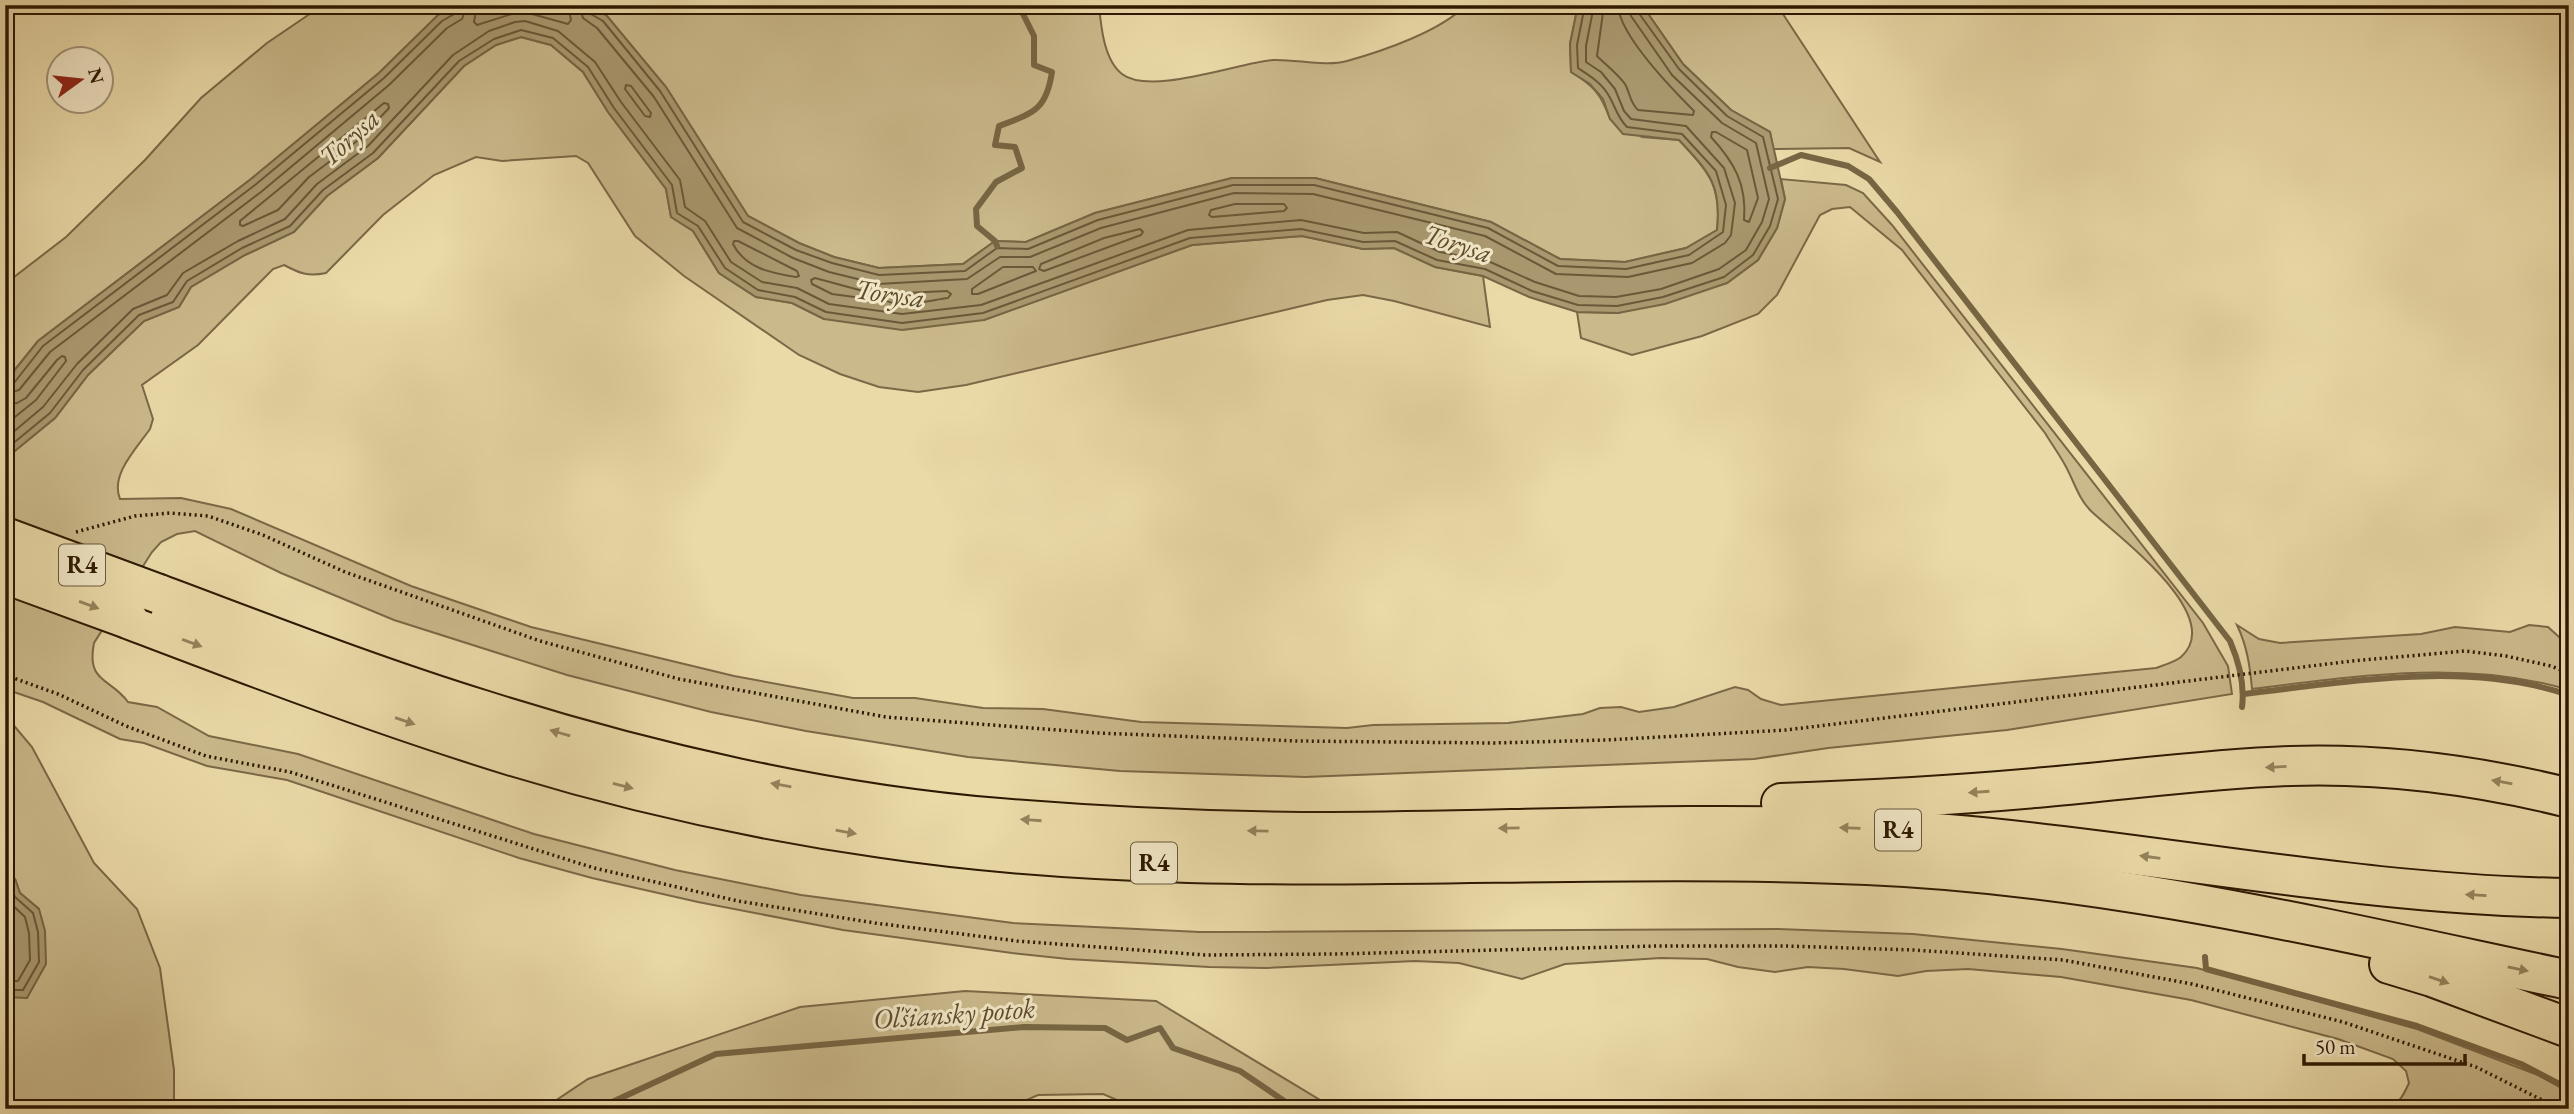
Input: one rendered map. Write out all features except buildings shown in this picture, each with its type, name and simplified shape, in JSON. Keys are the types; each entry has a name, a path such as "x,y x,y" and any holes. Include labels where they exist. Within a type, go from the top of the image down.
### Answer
{"highway":[{"name":"R4","path":"5,537 361,670 484,710 681,765 888,804 994,818 1208,830 1326,832 1781,826 1928,832 2016,840 2375,887 2452,894 2569,898"},
{"name":"R4","path":"5,574 343,700 472,744 671,799 884,839 990,852 1177,865 1327,866 1680,861 1873,865 2058,882 2211,905 2569,980"},
{"path":"1577,827 1689,806 1968,793 2291,766 2367,767 2438,772 2512,784 2569,798"},
{"path":"2211,905 2307,943 2432,977 2569,1028"}],"path":[{"path":"66,536 135,516 170,513 208,516 263,536 345,572 540,641 679,679 886,717 1098,733 1298,741 1494,743 1606,740 1786,730 2351,661 2465,651 2528,661 2569,673"},
{"path":"5,675 58,694 126,726 206,756 290,772 594,868 738,901 875,923 1017,941 1205,955 1747,946 1913,950 2063,960 2192,984 2343,1022 2476,1067 2560,1109"}],"shaded area":[{"path":"323,5 457,5 438,15 379,73 251,179 38,341 5,382 5,284 66,237 145,160 201,98 267,43"},
{"path":"590,5 1099,5 1104,42 1116,68 1135,80 1152,82 1273,60 1329,63 1347,61 1427,32 1466,5 1578,5 1570,44 1571,72 1596,91 1610,119 1642,137 1679,140 1711,180 1717,201 1717,230 1686,248 1625,262 1560,259 1491,222 1315,178 1232,178 1095,213 1026,242 995,241 963,264 879,268 834,257 799,243 748,216 666,87 607,16"},
{"path":"1642,5 1777,5 1880,162 1849,148 1773,149 1770,132 1731,110 1683,64"},
{"path":"521,37 551,45 583,72 608,112 666,189 671,217 693,231 719,273 756,297 792,303 824,319 984,320 1192,245 1302,236 1363,249 1394,248 1435,267 1483,276 1490,327 1363,295 1327,300 966,385 918,392 879,387 840,374 799,355 684,276 635,236 588,163 576,156 502,161 476,157 434,175 383,215 326,273 304,274 284,265 273,269 198,345 142,385 153,419 150,429 121,472 118,481 120,499 181,498 231,509 411,586 531,627 734,676 853,698 915,698 983,708 1043,709 1141,722 1347,728 1373,725 1508,723 1583,714 1600,708 1621,707 1639,712 1674,707 1735,687 1781,705 2156,668 2179,659 2191,640 2190,620 2180,599 2143,557 2087,506 2045,433 1902,250 1850,207 1832,209 1820,215 1777,295 1758,314 1702,336 1632,355 1581,338 1577,312 1618,313 1727,283 1758,260 1777,228 1785,199 1781,179 1846,185 1863,193 1892,225 2203,623 2228,666 2232,694 2007,730 1828,748 1754,759 1305,777 1120,771 968,757 806,731 711,712 567,675 394,620 281,573 195,531 177,534 161,542 94,643 92,656 97,673 128,702 157,707 209,736 298,754 534,834 675,870 801,895 1013,923 1200,932 1778,929 1913,934 2062,949 2197,968 2417,1029 2538,1075 2569,1092 2569,1109 2386,1109 2398,1102 2409,1083 2406,1071 2393,1059 2338,1039 2191,1000 2061,977 1968,969 1926,971 1898,976 1808,967 1775,972 1707,959 1661,958 1565,964 1522,979 1459,963 1415,961 1266,968 1209,967 1068,959 843,930 698,902 519,858 287,780 207,766 144,743 120,739 43,702 5,689 5,459 55,418 88,375 144,321 179,307 191,287 245,255 294,232 327,196 378,158 464,66 496,45"},
{"path":"2237,625 2259,639 2280,643 2421,634 2455,627 2510,632 2529,625 2548,627 2569,646 2569,690 2491,675 2451,673 2371,675 2252,689 2248,656"},
{"path":"5,715 32,747 94,863 137,909 160,968 174,1070 174,1109 5,1109 5,997 27,997 39,909 20,893 15,879 5,873"},
{"path":"965,991 1156,1001 1335,1109 1138,1109 1103,1094 1038,1095 1006,1109 926,1109 903,1105 884,1109 543,1109 588,1079 800,1007"}],"water":[{"name":"Torysa","path":"457,5 590,5 607,16 666,87 748,216 799,243 834,257 879,268 963,264 995,241 1026,242 1095,213 1232,178 1315,178 1491,222 1560,259 1625,262 1686,248 1717,230 1717,201 1711,179 1679,140 1623,134 1610,119 1603,99 1590,84 1571,72 1570,44 1578,5 1642,5 1683,64 1731,110 1770,132 1785,199 1777,228 1758,260 1727,283 1665,304 1618,313 1577,312 1529,297 1483,276 1435,267 1394,248 1363,249 1302,236 1192,245 984,320 902,330 824,319 792,303 756,297 719,273 693,231 671,217 666,189 608,112 583,72 551,45 521,37 496,45 464,66 378,158 327,196 294,232 245,255 191,287 179,307 144,321 88,375 55,418 5,459 5,382 38,341 251,179 379,73 438,15"},
{"path":"5,873 15,879 20,893 39,909 45,931 46,964 27,998 5,997"}],"waterway":[{"path":"997,246 995,241 977,226 976,209 996,182 1022,168 1015,147 995,145 999,126 1021,118 1042,103 1052,72 1034,65 1034,36 1021,5"},
{"path":"1770,168 1801,155 1848,166 1869,179 2230,641 2240,673 2242,707"},
{"path":"2244,694 2366,680 2449,676 2530,684 2569,695"},
{"path":"2205,957 2206,969 2417,1026 2521,1064 2569,1089"},
{"name":"Oľšiansky potok","path":"597,1109 716,1054 1024,1027 1105,1028 1127,1040 1160,1028 1173,1048 1240,1071 1296,1109"},
{"path":"2433,1109 2454,1102"}]}
